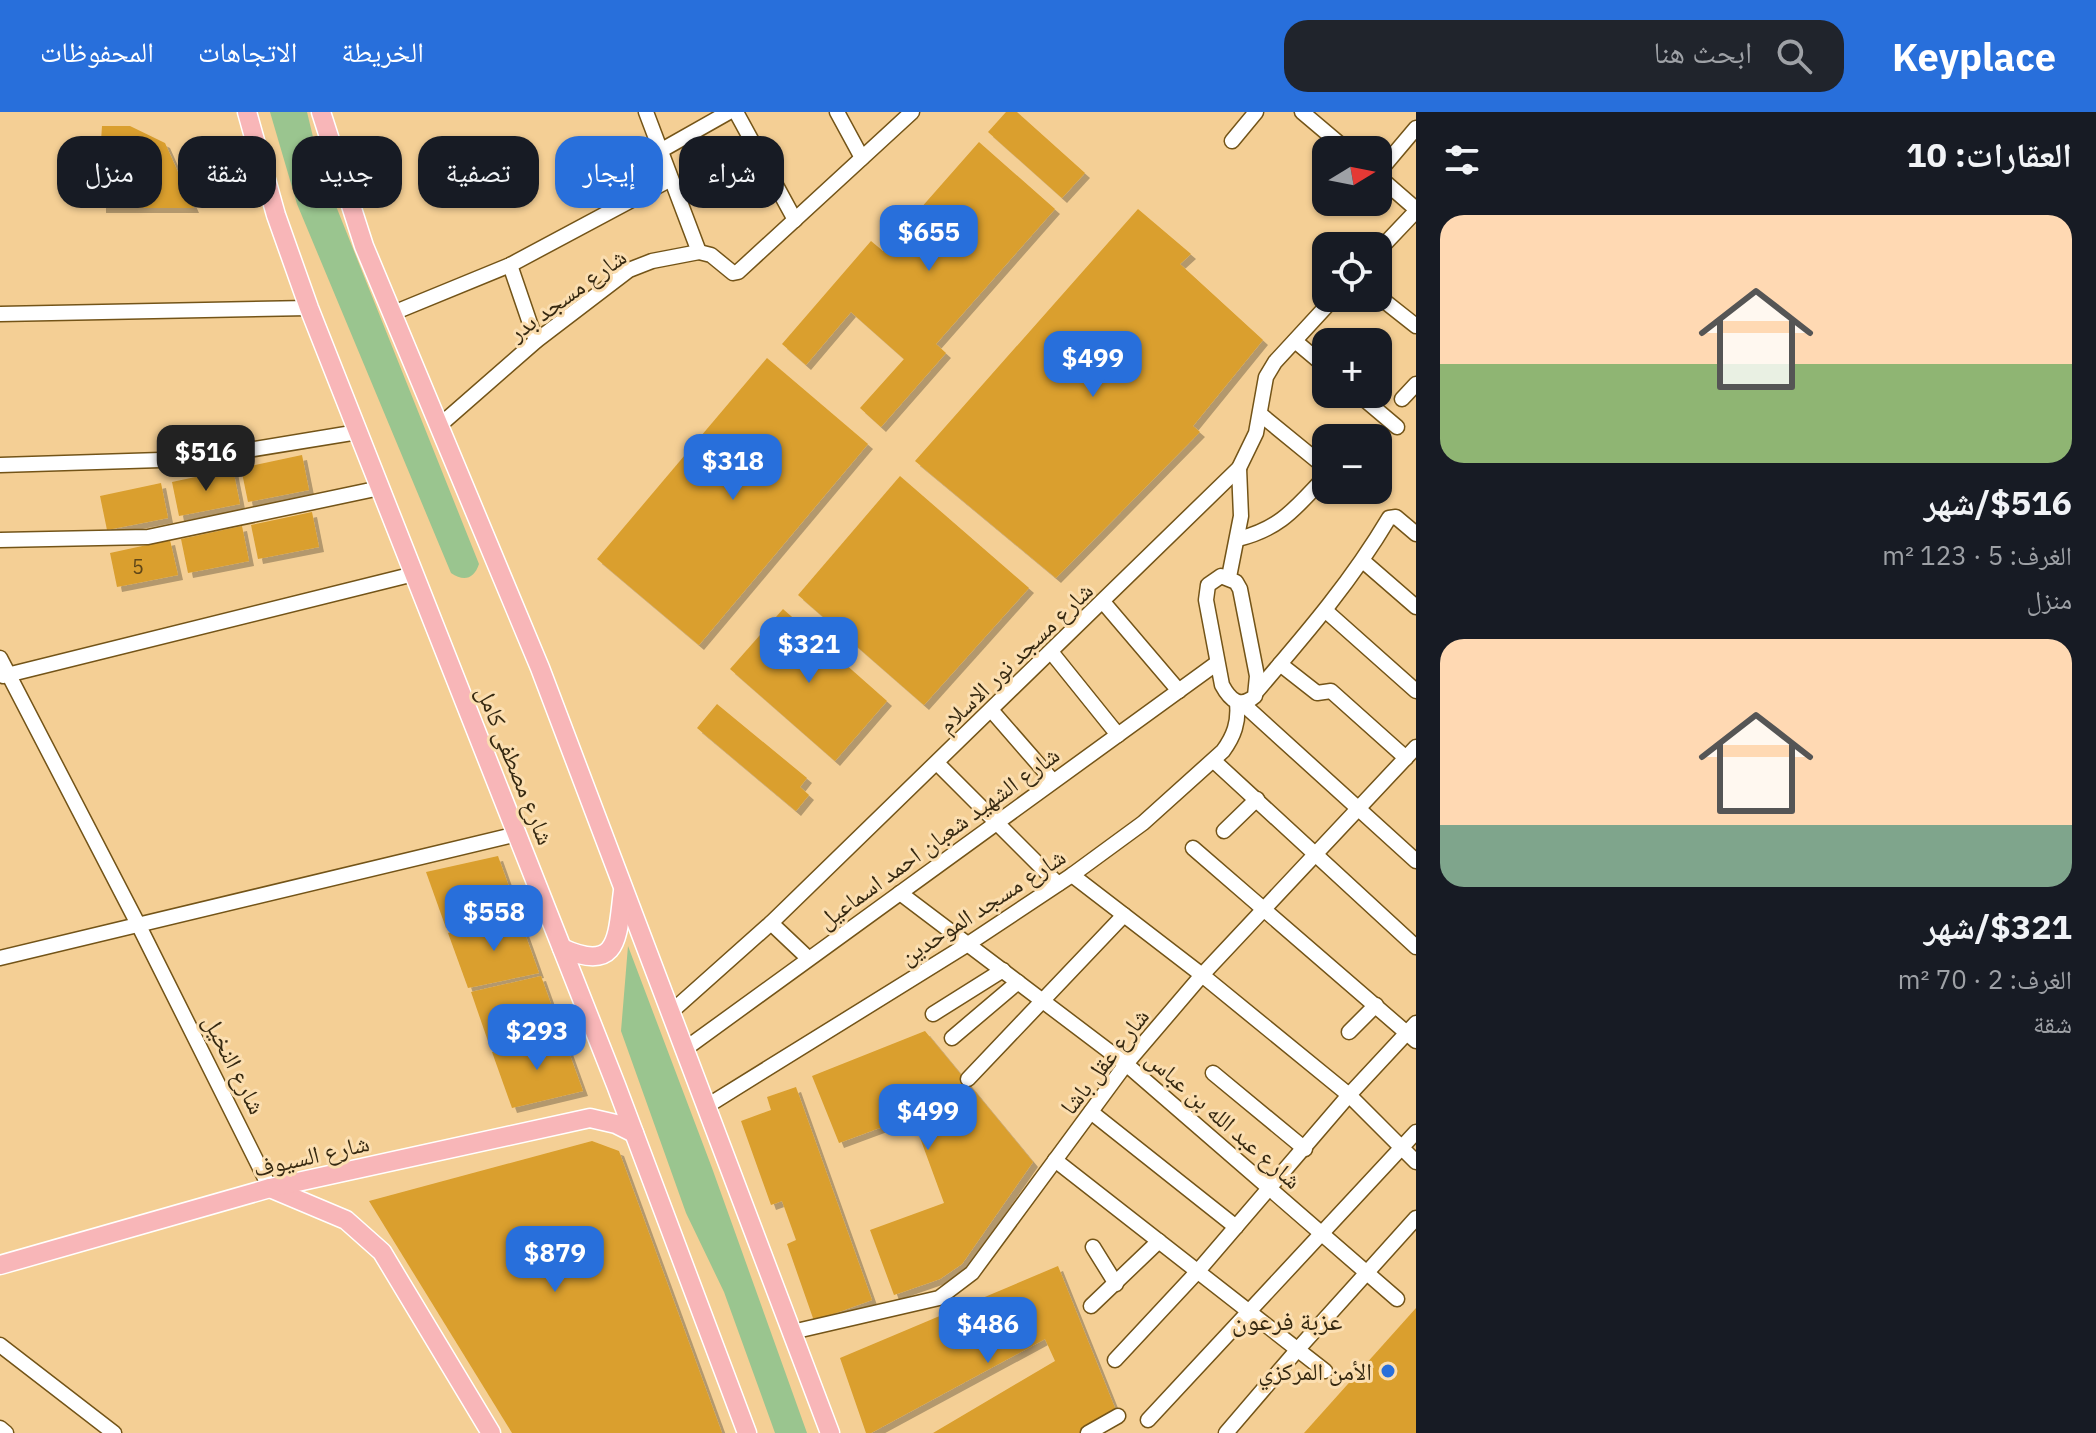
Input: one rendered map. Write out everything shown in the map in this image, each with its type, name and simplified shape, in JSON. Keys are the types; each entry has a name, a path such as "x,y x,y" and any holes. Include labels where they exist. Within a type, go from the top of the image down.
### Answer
{"main road":[{"path":"321,112 364,246 540,668 830,1433"},
{"name":"شارع مصطفى كامل","path":"246,114 276,215 309,308 562,948 747,1433"},
{"path":"562,948 589,958 608,951 617,936 623,887"},
{"name":"شارع السيوف","path":"0,1265 270,1188 590,1118 606,1120 634,1133"},
{"path":"270,1188 346,1220 382,1252 491,1433"}],"street":[{"path":"646,112 655,136"},
{"path":"663,149 729,112"},
{"path":"736,112 795,220"},
{"path":"837,112 862,158"},
{"path":"663,159 699,252 711,255 735,274 912,112"},
{"path":"1232,141 1256,112"},
{"path":"1302,112 1330,136"},
{"path":"1392,158 1416,128"},
{"path":"393,313 510,265 671,179"},
{"path":"1392,188 1416,210 1392,236"},
{"name":"شارع مسجد بدر","path":"440,425 536,341 629,270 652,261 699,252"},
{"path":"510,265 536,341"},
{"path":"1392,307 1416,326"},
{"path":"0,314 309,308"},
{"name":"شارع مسجد نور الاسلام","path":"671,1012 771,923 1104,603 1239,468 1250,451 1266,377 1275,362 1321,312"},
{"path":"1295,341 1312,355"},
{"path":"1402,399 1416,384"},
{"path":"1375,408 1397,427"},
{"path":"1260,414 1312,457"},
{"path":"0,465 193,459 358,432"},
{"path":"1229,577 1241,516 1239,468"},
{"path":"0,540 148,537 380,488"},
{"path":"1238,539 1269,530 1283,521 1312,491"},
{"path":"1240,703 1255,696 1326,611 1363,561 1389,518 1396,517 1416,534"},
{"path":"1363,561 1416,607"},
{"path":"4,676 414,574"},
{"path":"1257,691 1257,676 1240,589 1229,577 1221,576 1214,579 1206,593 1217,663 1228,696 1240,703 1414,855"},
{"path":"1104,603 1179,691"},
{"path":"1326,611 1416,691"},
{"path":"1052,653 1118,735"},
{"name":"شارع النخيل","path":"0,658 4,676 139,926 270,1188"},
{"name":"شارع الشهيد شعبان احمد اسماعيل","path":"685,1049 1217,663"},
{"path":"1280,664 1317,693 1331,691 1411,752"},
{"name":"شارع مسجد الموحدين","path":"707,1106 968,944 1143,823 1214,761 1232,738 1240,703"},
{"path":"992,711 1053,781"},
{"name":"شارع عقل باشا","path":"792,1332 939,1298 957,1287 985,1258 1126,1064 1202,975 1411,752"},
{"path":"1214,761 1416,947"},
{"path":"937,763 1058,884"},
{"path":"1224,831 1257,799"},
{"path":"0,958 517,834"},
{"path":"1115,1360 1271,1189 1349,1095 1413,1032 1376,1005 1193,848"},
{"path":"1072,875 1202,975 1349,1095 1416,1162"},
{"name":"شارع عبد الله بن عباس","path":"900,893 1126,1064 1397,1299"},
{"path":"968,1079 1124,915"},
{"path":"771,923 808,958"},
{"path":"933,1014 1003,970"},
{"path":"952,1038 1018,982"},
{"path":"1349,1032 1376,1005"},
{"path":"1213,1073 1305,1149"},
{"path":"1091,1112 1236,1227"},
{"path":"1148,1420 1416,1132"},
{"path":"1055,1160 1325,1371"},
{"path":"1226,1433 1416,1218"},
{"path":"1091,1306 1159,1241"},
{"path":"1093,1247 1116,1284"},
{"path":"0,1345 114,1433"},
{"path":"1088,1433 1118,1416"},
{"path":"0,1428 6,1433"}],"green space":[{"path":"270,112 307,112 313,136 292,136 292,187"},
{"path":"299,208 337,208 479,564 468,578 451,573"},
{"path":"628,946 807,1433 775,1433 724,1292 686,1213 621,1031"}],"building":[{"path":"1006,112 1017,112 1085,173 1062,198 988,132"},
{"path":"102,126 130,126 151,136 101,136"},
{"path":"162,142 178,172 178,208 162,208"},
{"path":"979,142 1055,209 936,344 946,353 881,427 860,408 904,359 851,312 806,365 782,344 871,241 883,251"},
{"path":"1138,209 1191,254 1180,264 1263,340 1193,426 1200,432 1056,578 915,461"},
{"path":"767,358 868,444 699,645 597,559"},
{"path":"302,455 309,490 248,502 241,468"},
{"path":"233,469 240,504 179,516 172,482"},
{"path":"900,476 1029,588 924,705 798,595"},
{"path":"161,483 168,518 107,530 100,496"},
{"path":"312,512 319,547 258,559 251,525"},
{"path":"242,526 249,561 188,573 181,539"},
{"path":"170,540 178,575 117,587 110,553"},
{"path":"783,609 887,701 835,761 730,669"},
{"path":"717,704 807,778 800,787 809,795 796,811 697,728"},
{"path":"498,856 518,912 446,928 426,872"},
{"path":"519,917 539,973 468,988 448,933"},
{"path":"541,976 561,1032 490,1047 471,992"},
{"path":"925,1031 1033,1162 962,1264 940,1279 894,1295 870,1230 944,1203 912,1116 839,1143 812,1076"},
{"path":"563,1036 583,1091 512,1108 492,1052"},
{"path":"796,1087 872,1300 814,1321 787,1244 796,1240 782,1201 771,1205 741,1121 771,1110 767,1097"},
{"path":"592,1141 619,1151 722,1433 512,1433 369,1201"},
{"path":"1058,1266 1117,1413 1082,1433 933,1433 1055,1361 1045,1339 866,1433 840,1358"},
{"name":"الأمن المركزي","path":"1416,1308 1416,1433 1304,1433"}],"place":[{"name":"الأمن المركزي","path":"1388,1371"}],"district":[{"name":"عزبة فرعون","path":"1287,1320"}]}
